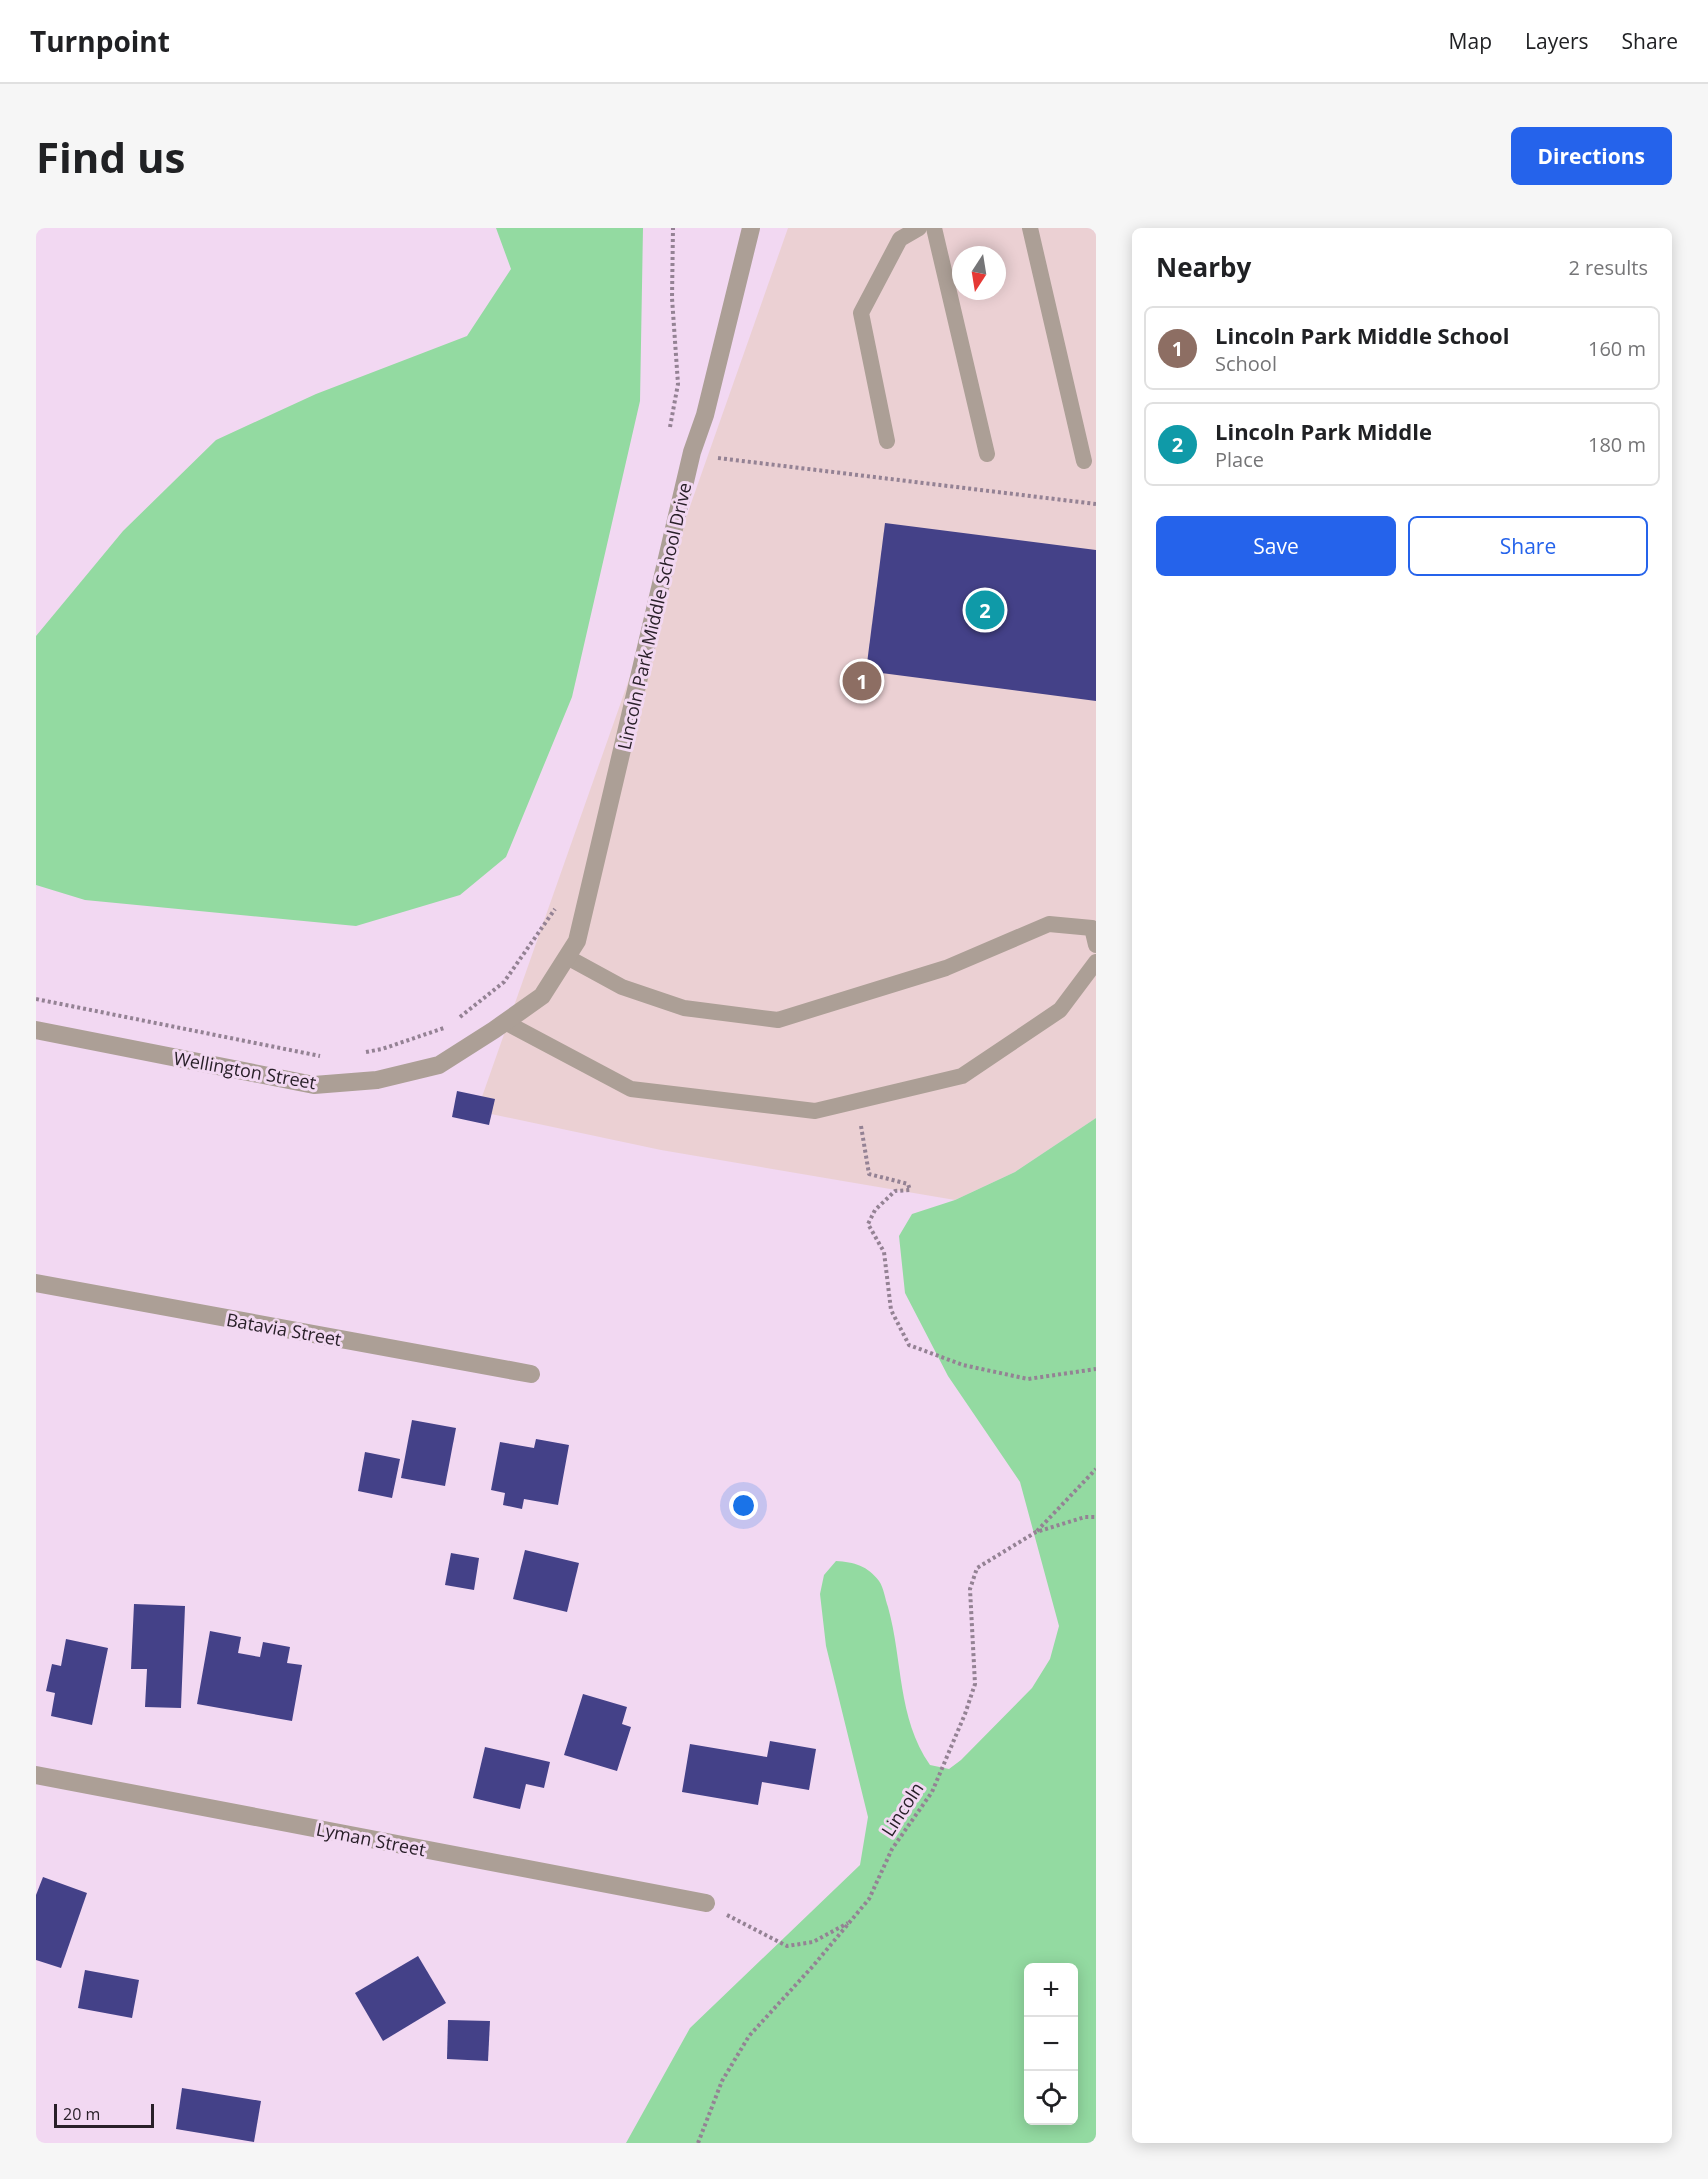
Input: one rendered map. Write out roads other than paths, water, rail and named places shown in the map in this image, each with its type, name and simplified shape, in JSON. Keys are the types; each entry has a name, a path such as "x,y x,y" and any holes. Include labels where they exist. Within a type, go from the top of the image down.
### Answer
{"street":[{"name":"Lincoln Park Middle School Drive","path":"542,996 577,941 692,452 705,415 751,228"},
{"name":"Wellington Street","path":"36,1030 314,1085 377,1080 439,1065 542,996"},
{"name":"Batavia Street","path":"36,1283 531,1374"},
{"name":"Lyman Street","path":"36,1774 706,1904"}],"lane":[{"path":"887,441 861,313 900,239 919,228"},
{"path":"934,228 987,454"},
{"path":"1030,228 1084,461"},
{"path":"567,957 622,987 684,1008 778,1020 946,968 1049,924 1092,928 1096,945"},
{"path":"505,1022 631,1089 815,1111 962,1076 1060,1010 1096,962"}],"place":[{"name":"Lincoln Park Middle","path":"985,610"},
{"name":"Lincoln Park Middle School","path":"862,681"}]}
